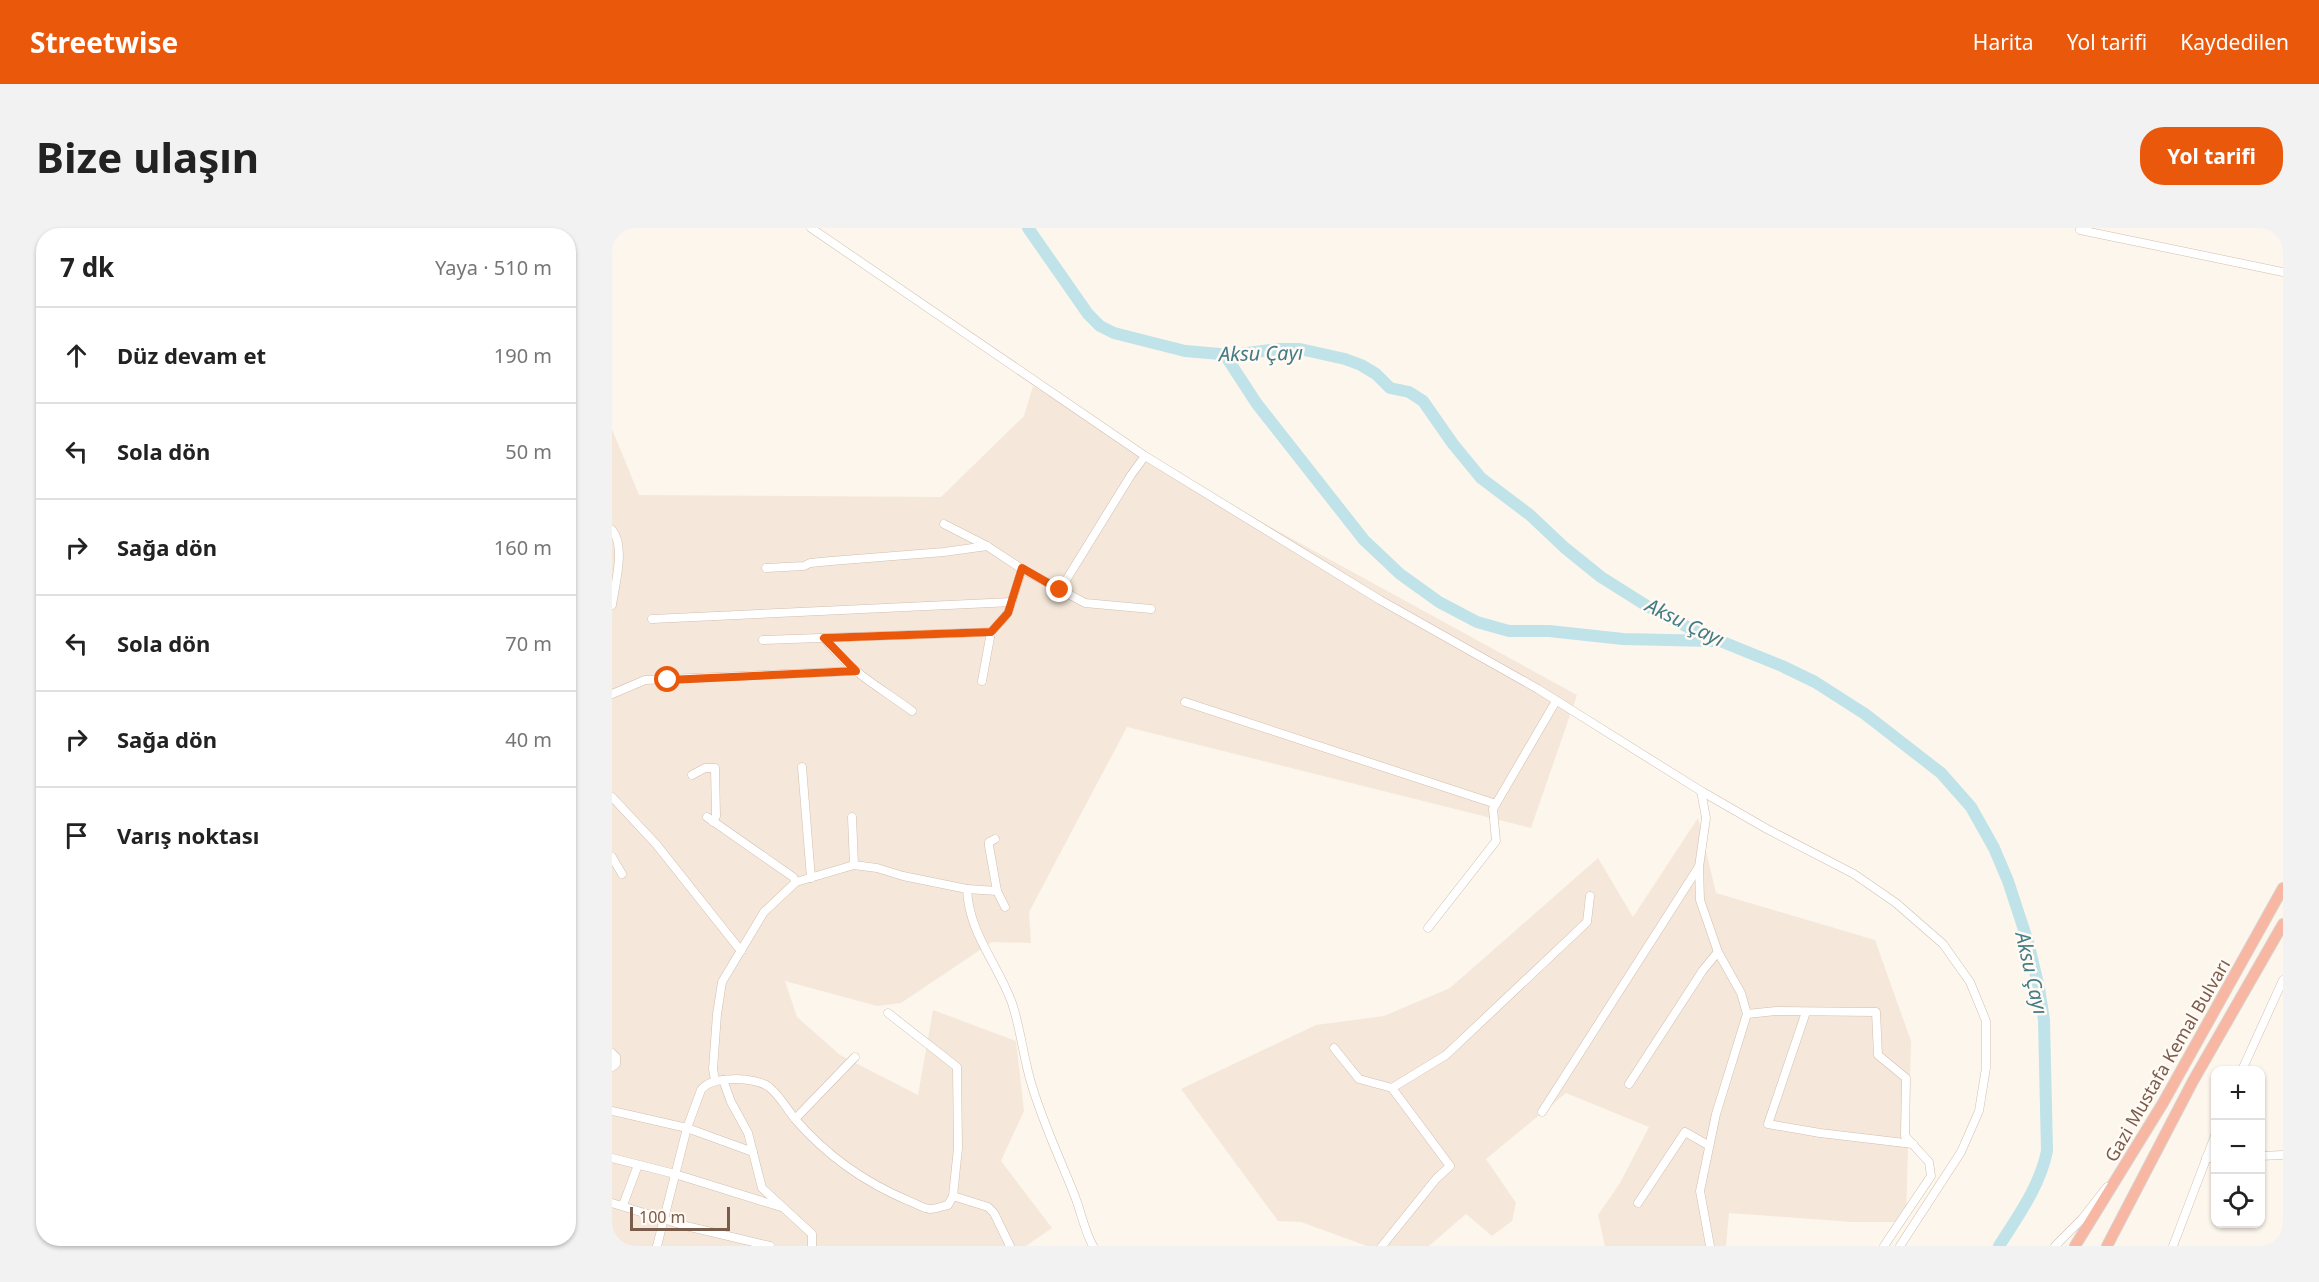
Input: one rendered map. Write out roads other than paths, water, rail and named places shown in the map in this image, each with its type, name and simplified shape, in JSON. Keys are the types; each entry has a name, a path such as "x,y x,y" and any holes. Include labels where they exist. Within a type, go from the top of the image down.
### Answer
{"highway":[{"name":"Gazi Mustafa Kemal Bulvarı","path":"2075,1246 2132,1155 2283,888"},
{"name":"Gazi Mustafa Kemal Bulvarı","path":"2107,1246 2193,1081 2283,924"}],"street":[{"path":"811,228 1145,456 1380,600 1556,701 1701,791 1767,829 1854,874 1896,903 1943,944 1970,982 1986,1021 1986,1068 1979,1111 1961,1152 1900,1246"},
{"path":"2080,230 2283,273"},
{"path":"1060,590 1145,456"},
{"path":"944,524 987,546 1085,603 1151,609"},
{"path":"612,530 620,546 612,605"},
{"path":"766,568 987,546"},
{"path":"982,681 991,632 1008,613 1022,568"},
{"path":"652,619 1012,602"},
{"path":"763,640 991,632"},
{"path":"824,638 876,688 912,711"},
{"path":"612,694 645,680 856,671"},
{"path":"1428,928 1496,841 1493,809 1556,701"},
{"path":"1185,702 1496,804"},
{"path":"802,767 811,878"},
{"path":"692,775 705,768 715,768 716,816 710,819 793,877 796,882"},
{"path":"1701,791 1706,818 1699,867 1700,900 1718,952 1741,993 1747,1014 1708,1145 1700,1191 1710,1246"},
{"path":"612,797 656,844 741,951"},
{"path":"852,817 854,865"},
{"path":"995,839 989,842 989,846 997,891 1005,907"},
{"path":"612,857 622,874"},
{"path":"812,1246 812,1234 762,1188 748,1133 713,1069 719,991 722,982 764,912 796,882 854,865 877,867 903,876 967,889 997,891"},
{"path":"1542,1112 1699,867"},
{"path":"967,889 972,923 1004,981 1015,1011 1022,1049 1040,1113 1093,1246"},
{"path":"1392,1088 1446,1054 1587,922 1590,896"},
{"path":"1629,1084 1703,970 1718,952"},
{"path":"2244,1066 2283,980"},
{"path":"1747,1014 1835,1010 1876,1012 1878,1055 1906,1078 1905,1136 1929,1162 1931,1176 1884,1246"},
{"path":"1806,1012 1768,1124 1820,1133 1914,1144"},
{"path":"657,1246 687,1128 701,1090 705,1084 719,1080 757,1082 768,1086 795,1119 830,1154 881,1189 929,1209 948,1205 953,1196 958,1148 957,1068 888,1013"},
{"path":"1334,1048 1359,1079 1392,1088 1450,1166 1436,1179 1382,1246"},
{"path":"612,1053 616,1058 616,1064 612,1066"},
{"path":"795,1119 855,1057"},
{"path":"612,1112 687,1128 753,1152"},
{"path":"1638,1203 1685,1132 1708,1145"},
{"path":"2173,1246 2211,1146"},
{"path":"2055,1246 2082,1219 2132,1155"},
{"path":"2265,1156 2283,1155"},
{"path":"612,1158 675,1174 783,1208"},
{"path":"2206,1158 2211,1158"},
{"path":"623,1205 638,1165"},
{"path":"953,1196 988,1207 994,1213 1010,1246"},
{"path":"612,1203 664,1220 770,1246"}],"waterway":[{"name":"Aksu Çayı","path":"1028,228 1088,314 1100,326 1114,333 1185,351 1232,355 1279,349 1300,349 1361,365 1376,374 1390,388 1409,392 1423,401 1453,444 1481,478 1530,515 1565,548 1601,577 1647,606 1693,630 1815,682 1865,714 1941,773 1971,807 1994,848 2008,881 2028,942 2044,1020 2047,1151 2034,1189 1999,1246"},
{"path":"1225,355 1257,404 1364,540 1400,574 1439,602 1477,622 1509,631 1549,631 1623,639 1712,641"}]}
